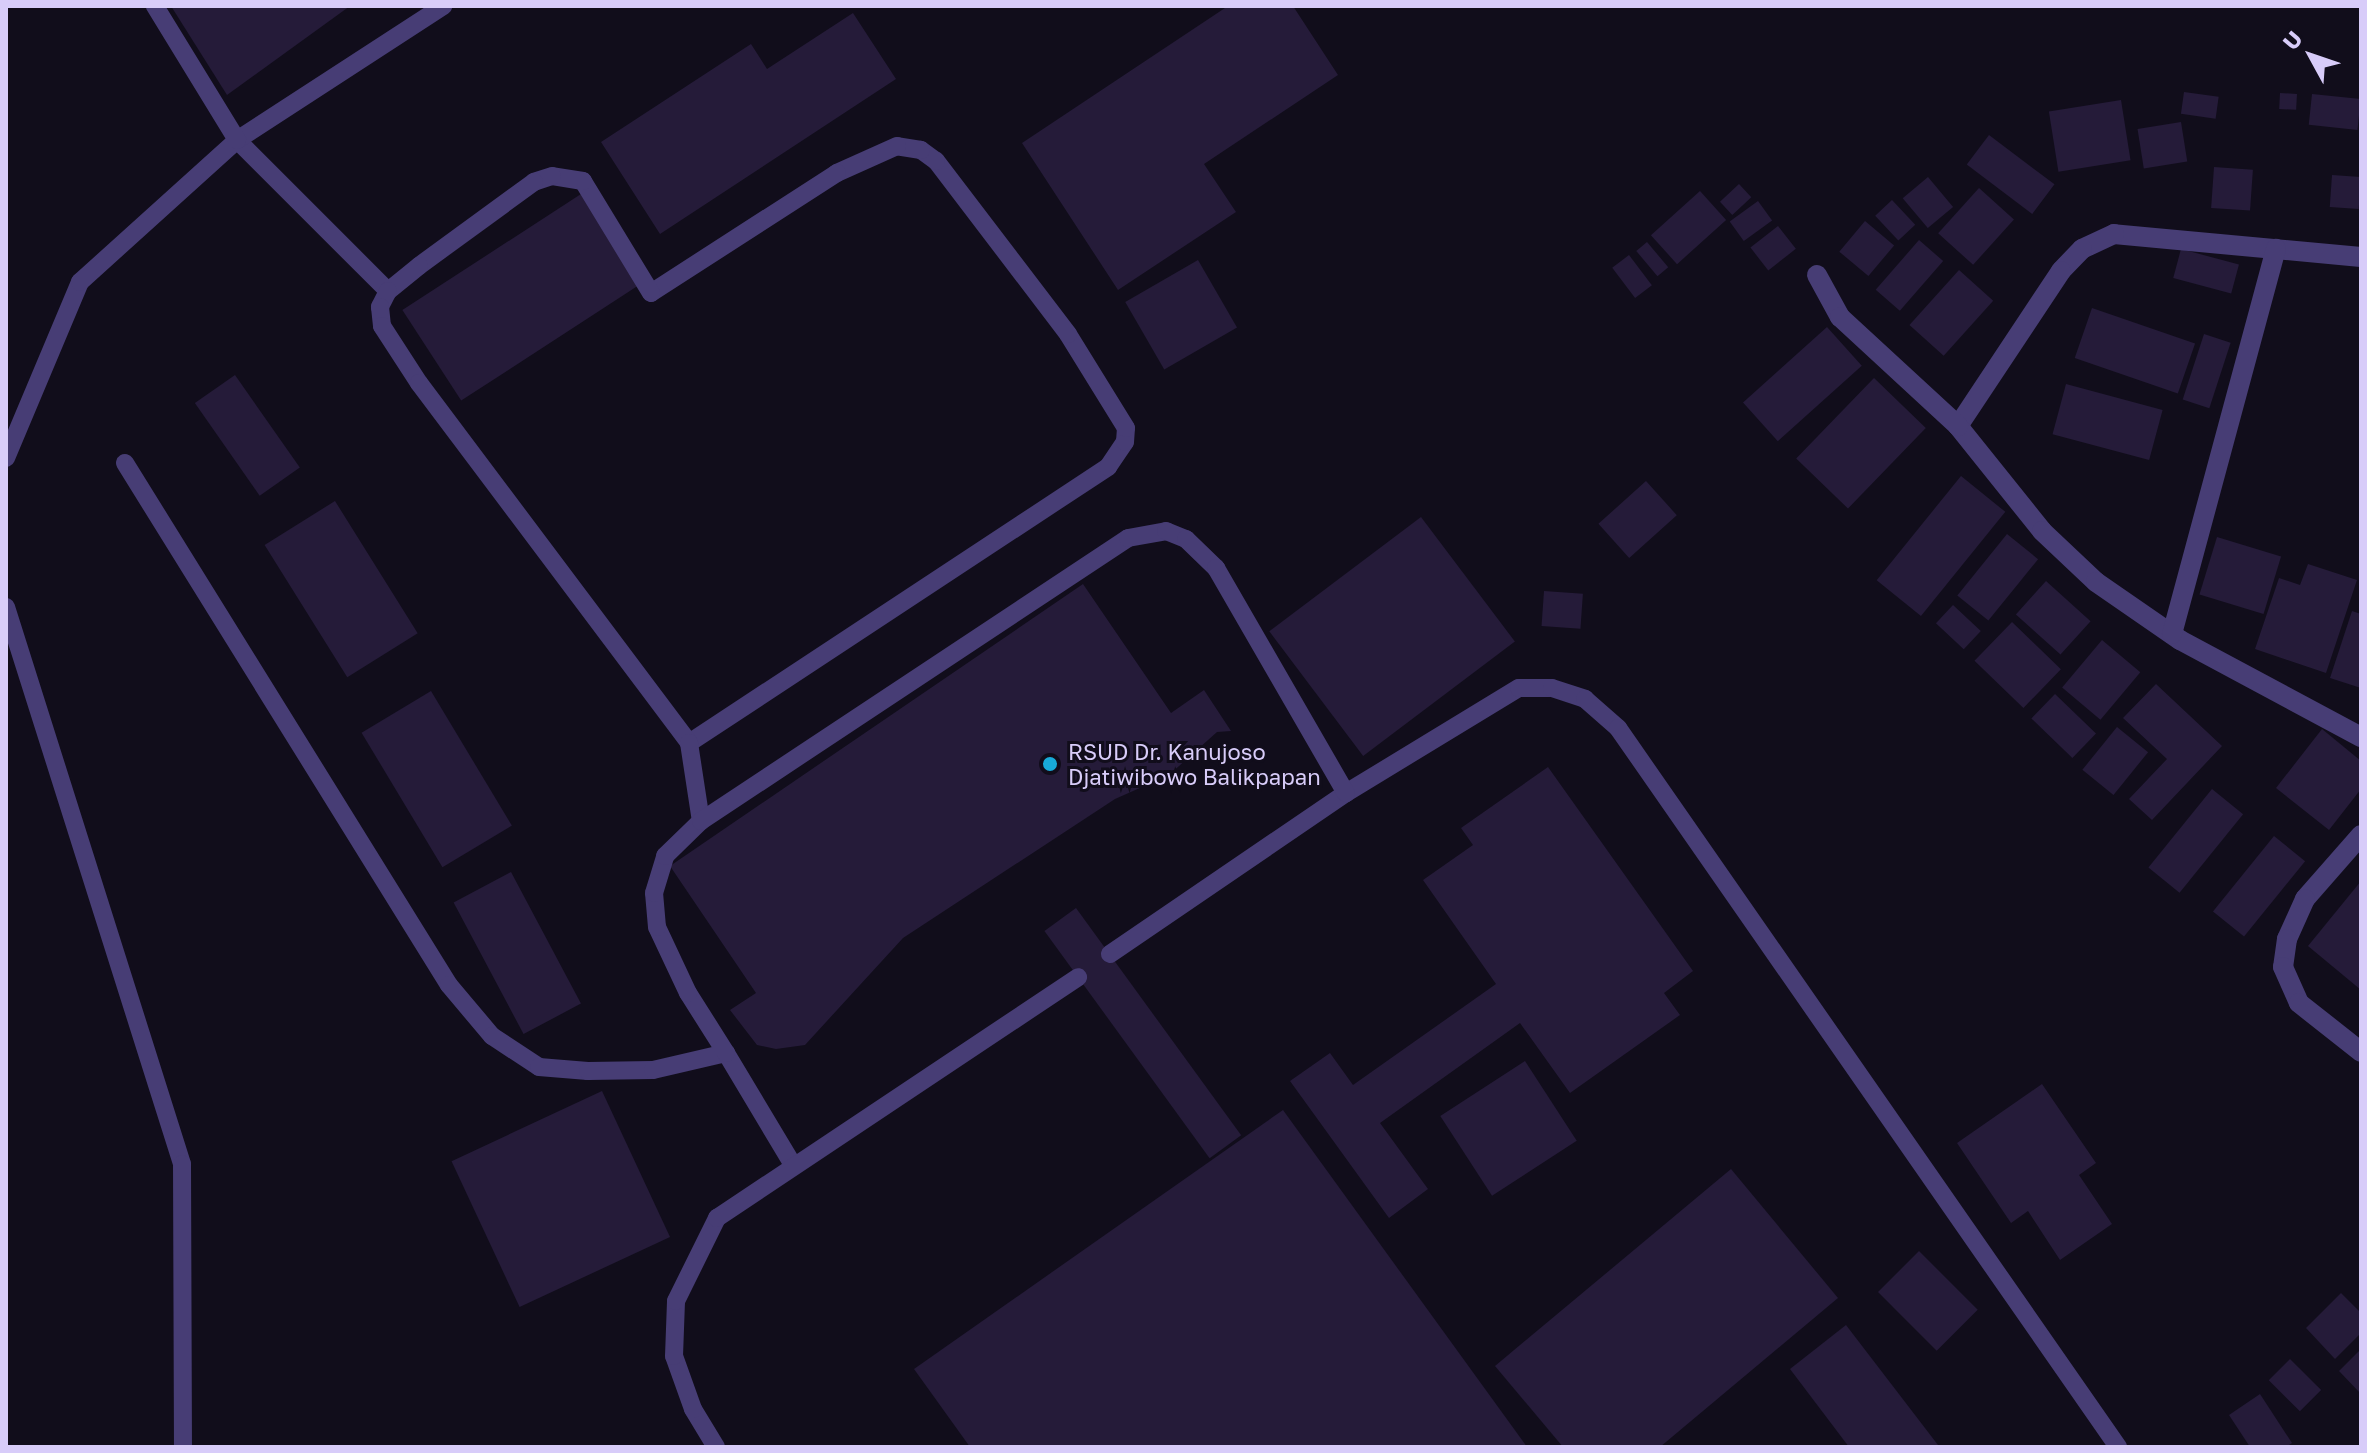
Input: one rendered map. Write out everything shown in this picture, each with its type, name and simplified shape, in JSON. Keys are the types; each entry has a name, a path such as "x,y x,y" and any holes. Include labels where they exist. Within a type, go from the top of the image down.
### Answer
{"street":[{"path":"1958,426 2032,310 2082,249 2114,234 2361,257"},
{"path":"2172,634 2276,249"},
{"path":"1817,275 1840,317 1958,426 2042,531 2096,582 2172,634 2361,737"},
{"path":"2361,835 2305,899 2287,939 2283,967 2299,1003 2361,1052"}],"lane":[{"path":"155,6 237,140 388,291"},
{"path":"6,458 80,282 237,140 443,6"},
{"path":"689,743 1108,467 1125,442 1126,428 1068,334 936,161 921,150 897,146 837,173 651,293 583,181 568,175 534,182 388,291 380,307 382,326 395,348 689,743 701,821"},
{"path":"125,463 449,985 492,1036 539,1067 588,1071 653,1070 726,1053"},
{"path":"793,1165 688,993 657,927 657,874 665,856 701,821 1128,538 1147,531 1166,531 1186,539 1216,568 1346,793"},
{"path":"6,607 182,1164 183,1447"},
{"path":"1110,954 1346,793 1519,688 1552,688 1585,699 1618,728 2118,1447"},
{"path":"716,1447 693,1409 674,1356 676,1301 717,1218 1078,977"}],"building":[{"path":"171,6 350,6 227,95"},
{"path":"1228,6 1293,6 1338,75 1204,164 1236,212 1118,290 1022,143"},
{"path":"853,13 896,79 660,234 601,142 751,44 767,69"},
{"path":"2184,92 2219,97 2216,119 2181,114"},
{"path":"2280,93 2297,94 2296,110 2279,109"},
{"path":"2312,94 2361,99 2357,130 2309,125"},
{"path":"2121,100 2131,160 2058,172 2049,111"},
{"path":"2181,122 2187,162 2144,168 2138,129"},
{"path":"1989,135 2054,184 2032,214 1967,165"},
{"path":"2214,167 2253,170 2250,211 2211,208"},
{"path":"2332,175 2361,177 2359,209 2330,207"},
{"path":"1928,177 1953,207 1928,228 1903,198"},
{"path":"1739,184 1751,197 1732,215 1720,202"},
{"path":"1979,188 2014,219 1973,265 1938,233"},
{"path":"1700,191 1726,220 1677,264 1651,235"},
{"path":"581,194 640,285 461,401 402,310"},
{"path":"1892,200 1915,225 1898,241 1875,216"},
{"path":"1758,201 1772,220 1744,241 1730,222"},
{"path":"1865,221 1894,245 1868,276 1839,252"},
{"path":"1778,226 1796,249 1768,270 1750,248"},
{"path":"1919,240 1943,261 1900,311 1876,290"},
{"path":"1647,242 1668,267 1657,276 1636,251"},
{"path":"2181,249 2239,265 2231,294 2173,278"},
{"path":"1629,255 1652,285 1635,298 1612,268"},
{"path":"1198,260 1237,328 1164,370 1125,302"},
{"path":"1959,270 1993,301 1944,356 1909,325"},
{"path":"2092,308 2195,343 2178,394 2075,358"},
{"path":"1827,327 1862,366 1778,441 1743,403"},
{"path":"2204,334 2231,343 2209,408 2183,400"},
{"path":"235,375 300,468 260,496 195,403"},
{"path":"1874,378 1926,428 1848,509 1796,459"},
{"path":"2066,384 2163,410 2149,460 2053,434"},
{"path":"1961,476 2005,512 1921,616 1877,580"},
{"path":"1646,481 1677,515 1629,558 1598,524"},
{"path":"335,501 418,633 347,677 265,545"},
{"path":"1421,517 1515,642 1363,756 1269,631"},
{"path":"2007,534 2038,559 1988,621 1957,595"},
{"path":"2217,537 2281,557 2264,614 2199,594"},
{"path":"2308,564 2357,580 2326,673 2255,649 2279,578 2300,585"},
{"path":"2046,581 2091,621 2060,655 2016,614"},
{"path":"1083,584 1171,713 1204,690 1231,731 1217,732 1169,775 1115,799 903,938 805,1045 776,1049 757,1045 730,1010 756,993 670,866"},
{"path":"1544,591 1583,594 1580,629 1542,626"},
{"path":"1953,605 1981,631 1964,649 1936,623"},
{"path":"2352,611 2361,614 2361,688 2330,678"},
{"path":"2012,622 2061,669 2023,708 1974,661"},
{"path":"2102,640 2140,672 2100,720 2062,687"},
{"path":"2156,684 2222,746 2152,820 2129,799 2167,759 2123,718"},
{"path":"431,691 512,826 442,867 362,733"},
{"path":"2055,694 2096,734 2072,758 2031,718"},
{"path":"2117,727 2148,752 2113,795 2082,770"},
{"path":"2322,729 2361,761 2361,789 2329,830 2276,788"},
{"path":"1548,767 1693,971 1664,993 1680,1015 1570,1093 1520,1023 1380,1123 1428,1189 1389,1218 1290,1081 1330,1053 1353,1085 1496,984 1423,880 1473,845 1461,828"},
{"path":"2212,789 2243,814 2180,893 2148,867"},
{"path":"2274,836 2305,861 2244,937 2213,911"},
{"path":"511,872 581,1004 524,1034 454,903"},
{"path":"2361,881 2361,990 2308,946"},
{"path":"1076,908 1241,1135 1210,1158 1044,931"},
{"path":"1525,1061 1577,1141 1492,1196 1440,1116"},
{"path":"2042,1084 2096,1163 2079,1175 2112,1224 2060,1260 2028,1211 2011,1223 1957,1143"},
{"path":"602,1091 670,1237 520,1307 452,1161"},
{"path":"1283,1110 1527,1447 970,1447 914,1369"},
{"path":"1731,1169 1838,1298 1660,1447 1563,1447 1495,1366"},
{"path":"1919,1251 1978,1310 1937,1351 1878,1292"},
{"path":"2341,1293 2361,1313 2361,1333 2335,1359 2306,1328"},
{"path":"1846,1325 1938,1445 1936,1447 1849,1447 1790,1369"},
{"path":"2361,1349 2361,1394 2339,1371"},
{"path":"2290,1359 2321,1390 2300,1411 2269,1380"},
{"path":"2260,1394 2292,1443 2286,1447 2250,1447 2229,1415"}],"place":[{"name":"RSUD Dr. Kanujoso Djatiwibowo Balikpapan","path":"1050,764"}]}
